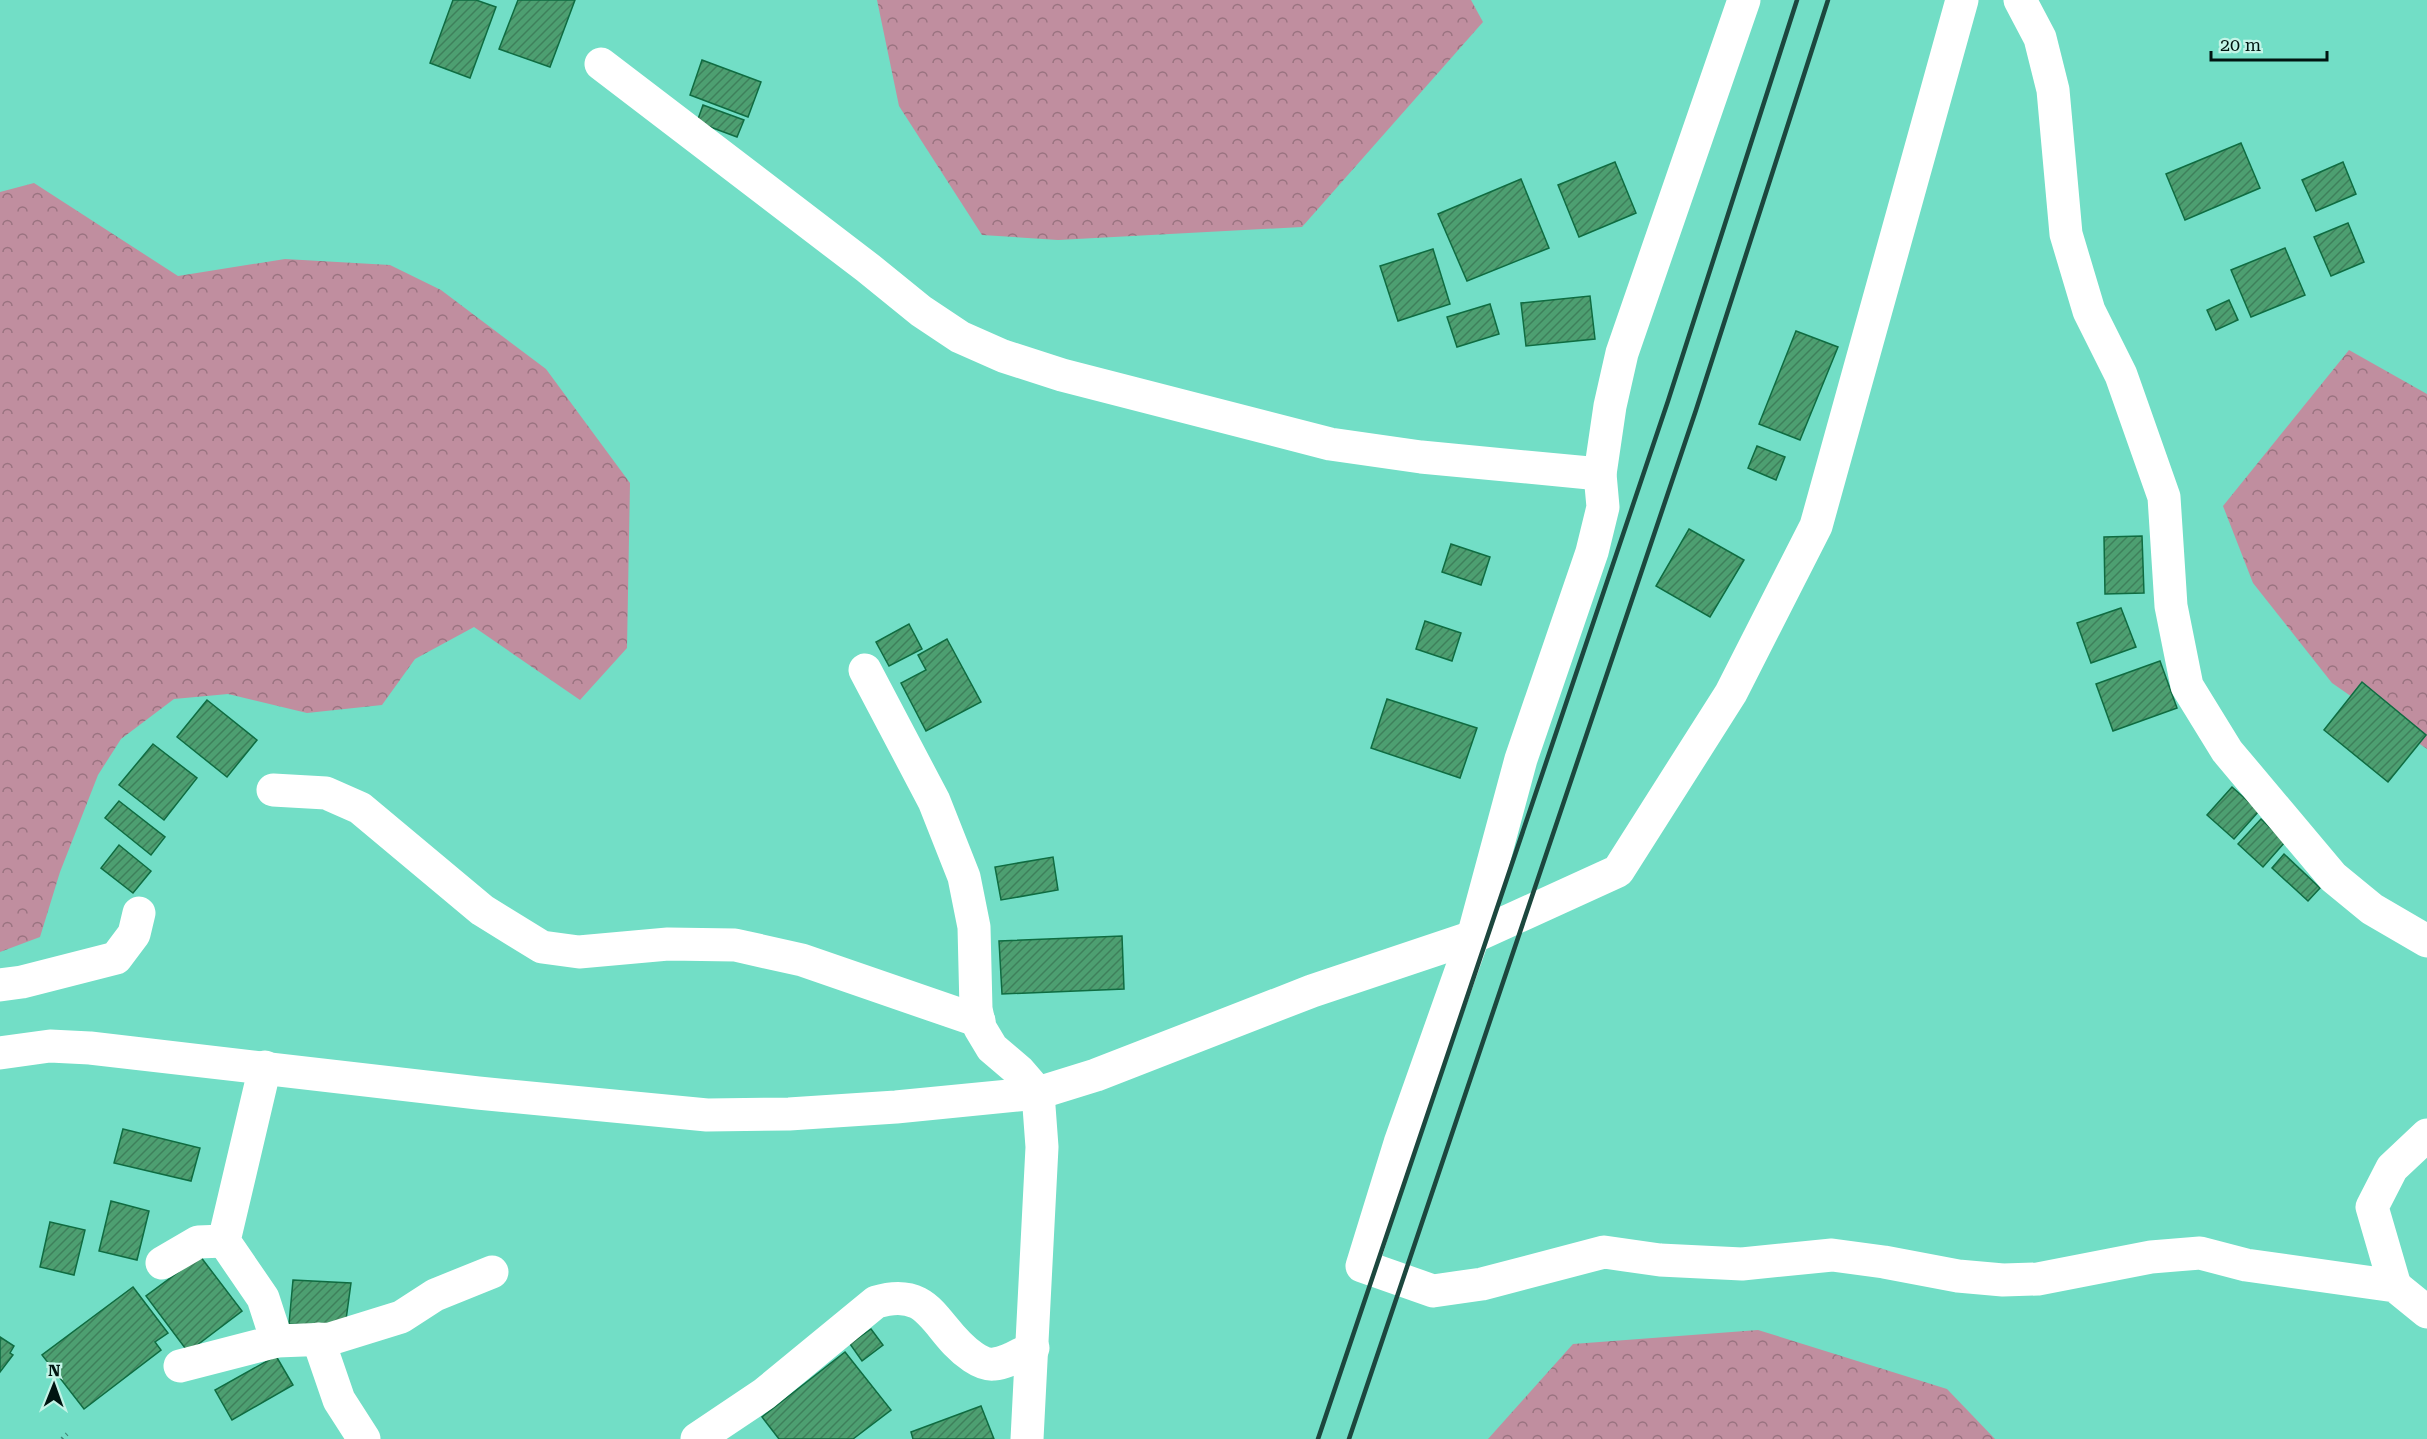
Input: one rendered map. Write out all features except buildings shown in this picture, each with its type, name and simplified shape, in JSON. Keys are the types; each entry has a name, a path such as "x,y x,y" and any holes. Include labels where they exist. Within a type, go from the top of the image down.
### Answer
{"street":[{"path":"1744,0 1622,353 1610,406 1600,474 1603,507 1596,536 1521,759 1473,937 1400,1143 1362,1266 1433,1291 1482,1284 1604,1251 1660,1260 1742,1263 1832,1256 1884,1262 1958,1276 2003,1280 2038,1279 2151,1257 2200,1253 2246,1265 2395,1286 2427,1312"},
{"path":"0,1053 50,1046 90,1048 478,1093 707,1115 789,1114 896,1107 1038,1093 1096,1075 1312,991 1473,937 1618,872 1731,693 1816,526 1962,0"},
{"path":"2020,0 2040,38 2053,90 2066,234 2089,311 2121,375 2164,497 2171,606 2187,686 2228,751 2333,877 2372,909 2427,941"},
{"path":"601,64 868,268 921,312 960,337 1003,356 1062,375 1330,444 1421,457 1600,474"},
{"path":"865,670 934,801 964,877 974,927 978,1021 992,1048 1019,1071 1038,1093 1041,1147 1027,1439"},
{"path":"273,790 326,793 360,808 482,910 542,947 579,952 668,944 735,945 802,960 978,1021"},
{"path":"0,985 116,958 134,934 139,913"},
{"path":"265,1067 224,1241 263,1298 277,1341"},
{"path":"2395,1286 2372,1207 2392,1168 2427,1135"},
{"path":"162,1263 198,1242 224,1241"},
{"path":"180,1366 277,1341 330,1339 401,1317 435,1295 492,1272"},
{"path":"697,1439 764,1394 876,1302 894,1297 922,1304 961,1349 980,1361 992,1365 1033,1348"},
{"path":"318,1339 339,1400 364,1439"}],"path":[{"path":"62,1439 67,1434"}],"green space":[{"path":"877,0 1471,0 1483,22 1302,227 1058,240 982,235 899,106"},
{"path":"34,183 178,276 285,259 390,265 441,290 546,369 630,483 627,648 580,700 474,627 415,659 382,705 307,713 228,694 174,699 121,739 98,775 60,872 40,937 0,952 0,192"},
{"path":"2349,350 2427,394 2427,749 2332,683 2253,583 2223,506"},
{"path":"1758,1330 1947,1389 1995,1439 1488,1439 1573,1344"}],"railway":[{"path":"1318,1439 1668,401 1797,0"},
{"path":"1349,1439 1696,410 1828,0"}]}
